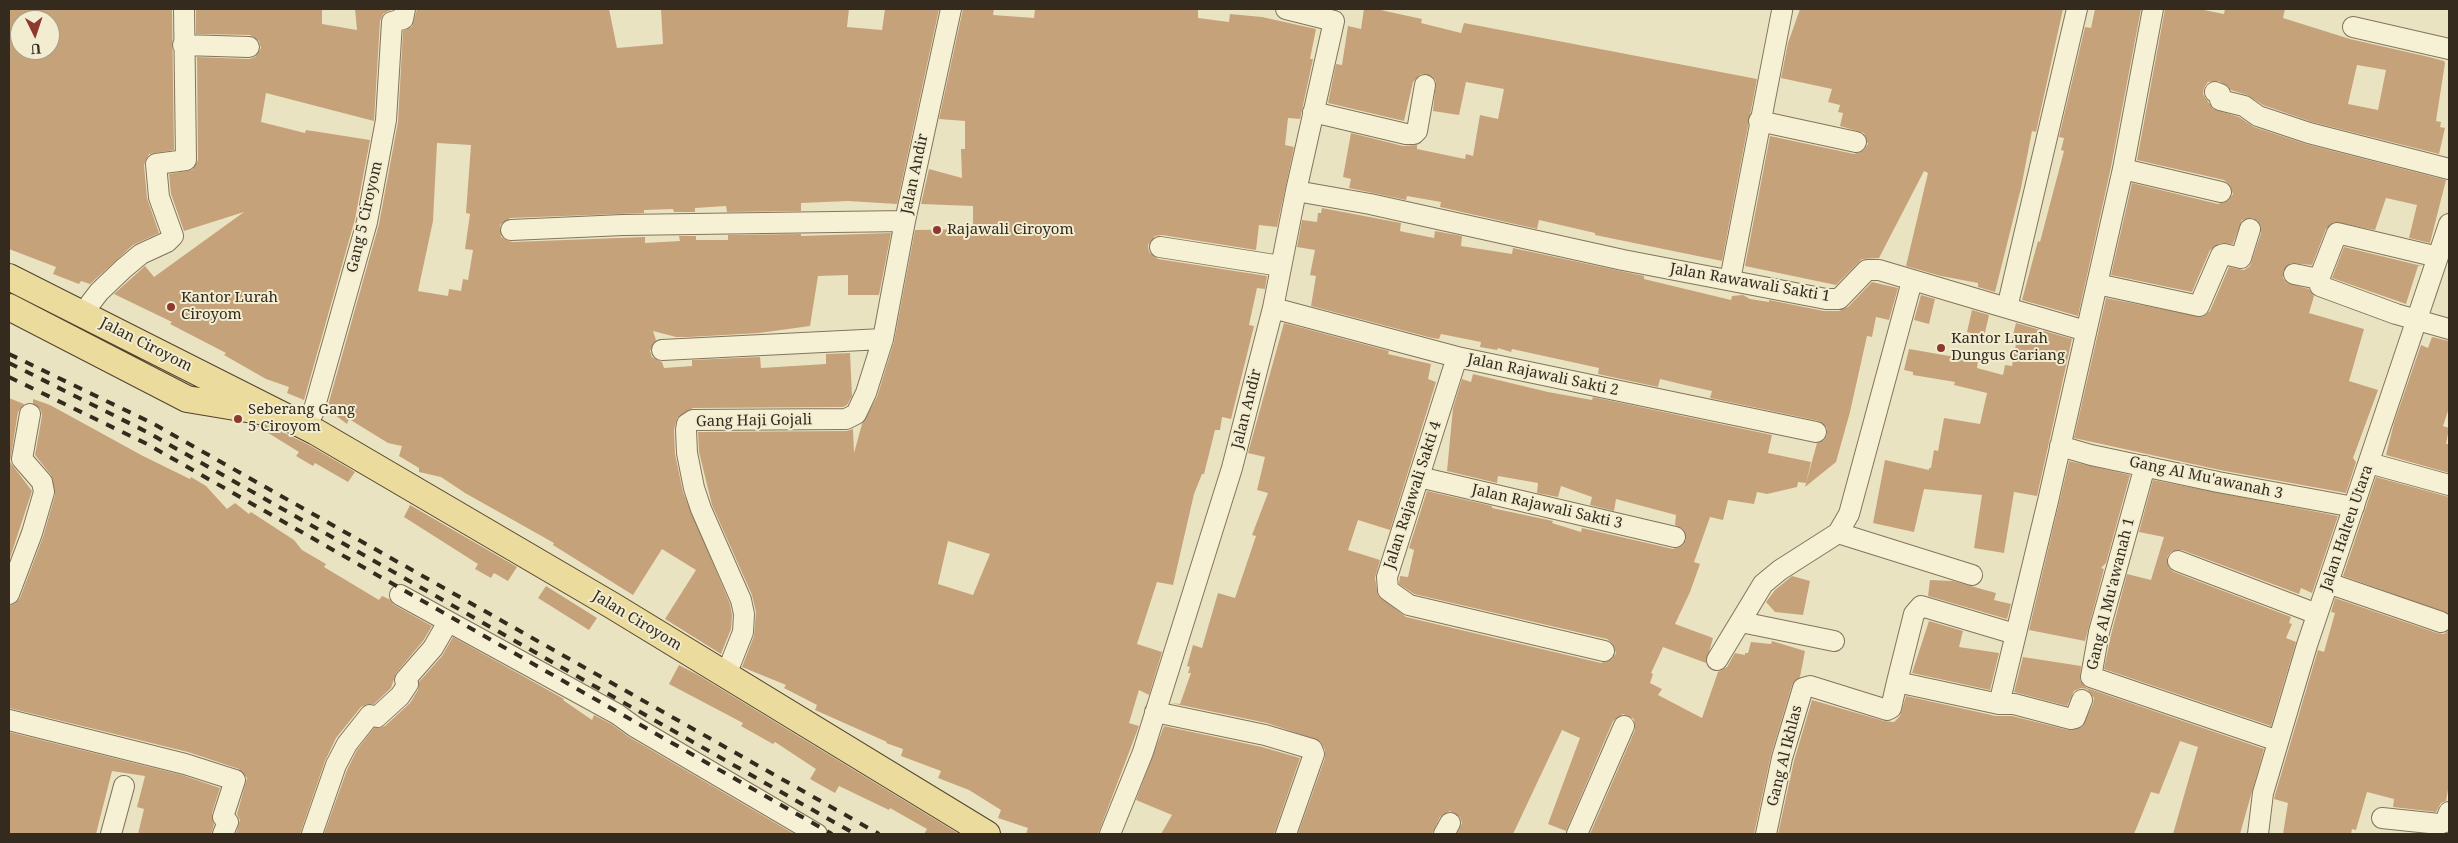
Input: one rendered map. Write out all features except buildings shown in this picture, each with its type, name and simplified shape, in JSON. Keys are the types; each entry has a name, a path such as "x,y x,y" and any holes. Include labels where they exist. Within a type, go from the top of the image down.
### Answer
{"main road":[{"name":"Jalan Ciroyom","path":"9,277 306,426 612,606 987,834"},
{"name":"Jalan Ciroyom","path":"9,307 187,399 282,415"},
{"path":"187,399 202,396 207,390 205,379 196,371"}],"street":[{"path":"83,313 99,292 122,269 141,254 168,242 172,236 159,198 156,164 186,160 184,9"},
{"name":"Gang 5 Ciroyom","path":"306,426 313,413 367,222 386,120 392,22 403,19 405,9"},
{"name":"Jalan Andir","path":"882,339 951,9"},
{"name":"Jalan Andir","path":"1110,834 1143,752 1232,468 1273,308 1313,112 1337,15 1286,9"},
{"path":"2006,308 2077,9"},
{"path":"1999,704 2048,501 2123,169 2153,9"},
{"path":"1730,280 1759,121 1782,11"},
{"path":"2354,27 2449,49"},
{"path":"183,45 249,47"},
{"path":"1313,112 1406,134 1414,134 1417,131 1425,86"},
{"path":"2215,92 2220,94 2220,100 2244,106 2258,116 2309,133 2449,168"},
{"path":"1759,121 1856,142"},
{"path":"2123,169 2221,192"},
{"name":"Jalan Rawawali Sakti 1","path":"1296,191 1370,204 1623,260 1834,299 1839,299 1867,270 1891,265 1912,281 2086,331"},
{"path":"512,230 623,225 905,222"},
{"name":"Jalan Halteu Utara","path":"2258,834 2263,793 2278,741 2328,583 2416,320 2443,252 2449,224"},
{"path":"2097,284 2199,306 2221,255 2241,258 2250,229"},
{"path":"2294,274 2319,279 2337,233 2443,252"},
{"path":"1160,247 1281,266"},
{"path":"1717,660 1762,584 1780,570 1838,533 1848,514 1912,281"},
{"path":"2320,286 2416,320 2449,329"},
{"name":"Jalan Rajawali Sakti 2","path":"1273,308 1458,357 1816,432"},
{"path":"662,350 882,339"},
{"name":"Gang Haji Gojali","path":"726,675 743,632 744,614 741,600 701,509 694,488 687,453 686,430 688,424 693,420 846,419 856,414 863,400 882,339"},
{"name":"Jalan Rajawali Sakti 4","path":"1458,357 1387,577 1388,590 1396,598 1409,605 1604,651"},
{"path":"9,594 32,533 44,492 42,482 22,459 30,414"},
{"name":"Gang Al Mu'awanah 3","path":"2060,446 2091,455 2218,482 2354,507"},
{"path":"2369,463 2449,485"},
{"name":"Gang Al Mu'awanah 1","path":"2145,466 2123,539 2099,632 2091,677 2278,741"},
{"name":"Jalan Rajawali Sakti 3","path":"1419,477 1675,537"},
{"path":"1838,533 1972,575"},
{"path":"2178,561 2318,614"},
{"path":"2328,583 2441,622"},
{"path":"400,595 616,714 817,834"},
{"path":"2015,634 1921,606 1914,614 1897,682 1999,704 2014,704 2070,718 2075,718 2082,700"},
{"path":"312,834 336,765 347,744 370,715 377,717 400,696 408,684 405,680 433,648 448,622"},
{"path":"1741,622 1834,641"},
{"name":"Gang Al Ikhlas","path":"1766,834 1782,758 1803,688 1810,686 1887,710 1891,708 1897,682"},
{"path":"1155,712 1265,735 1312,749 1314,754 1286,834"},
{"path":"9,720 167,759 235,780 223,817 228,822 223,834"},
{"path":"1577,834 1624,726"},
{"path":"111,834 124,786"},
{"path":"2382,818 2439,824 2445,822 2449,812"}],"railway":[{"path":"9,354 152,423 879,834"},
{"path":"9,363 147,432 855,834"},
{"path":"9,377 147,444 832,834"}],"place":[{"name":"Rajawali Ciroyom","path":"937,230"},
{"name":"Kantor Lurah Ciroyom","path":"171,307"},
{"name":"Kantor Lurah Dungus Cariang","path":"1941,348"},
{"name":"Seberang Gang 5 Ciroyom","path":"238,419"}]}
